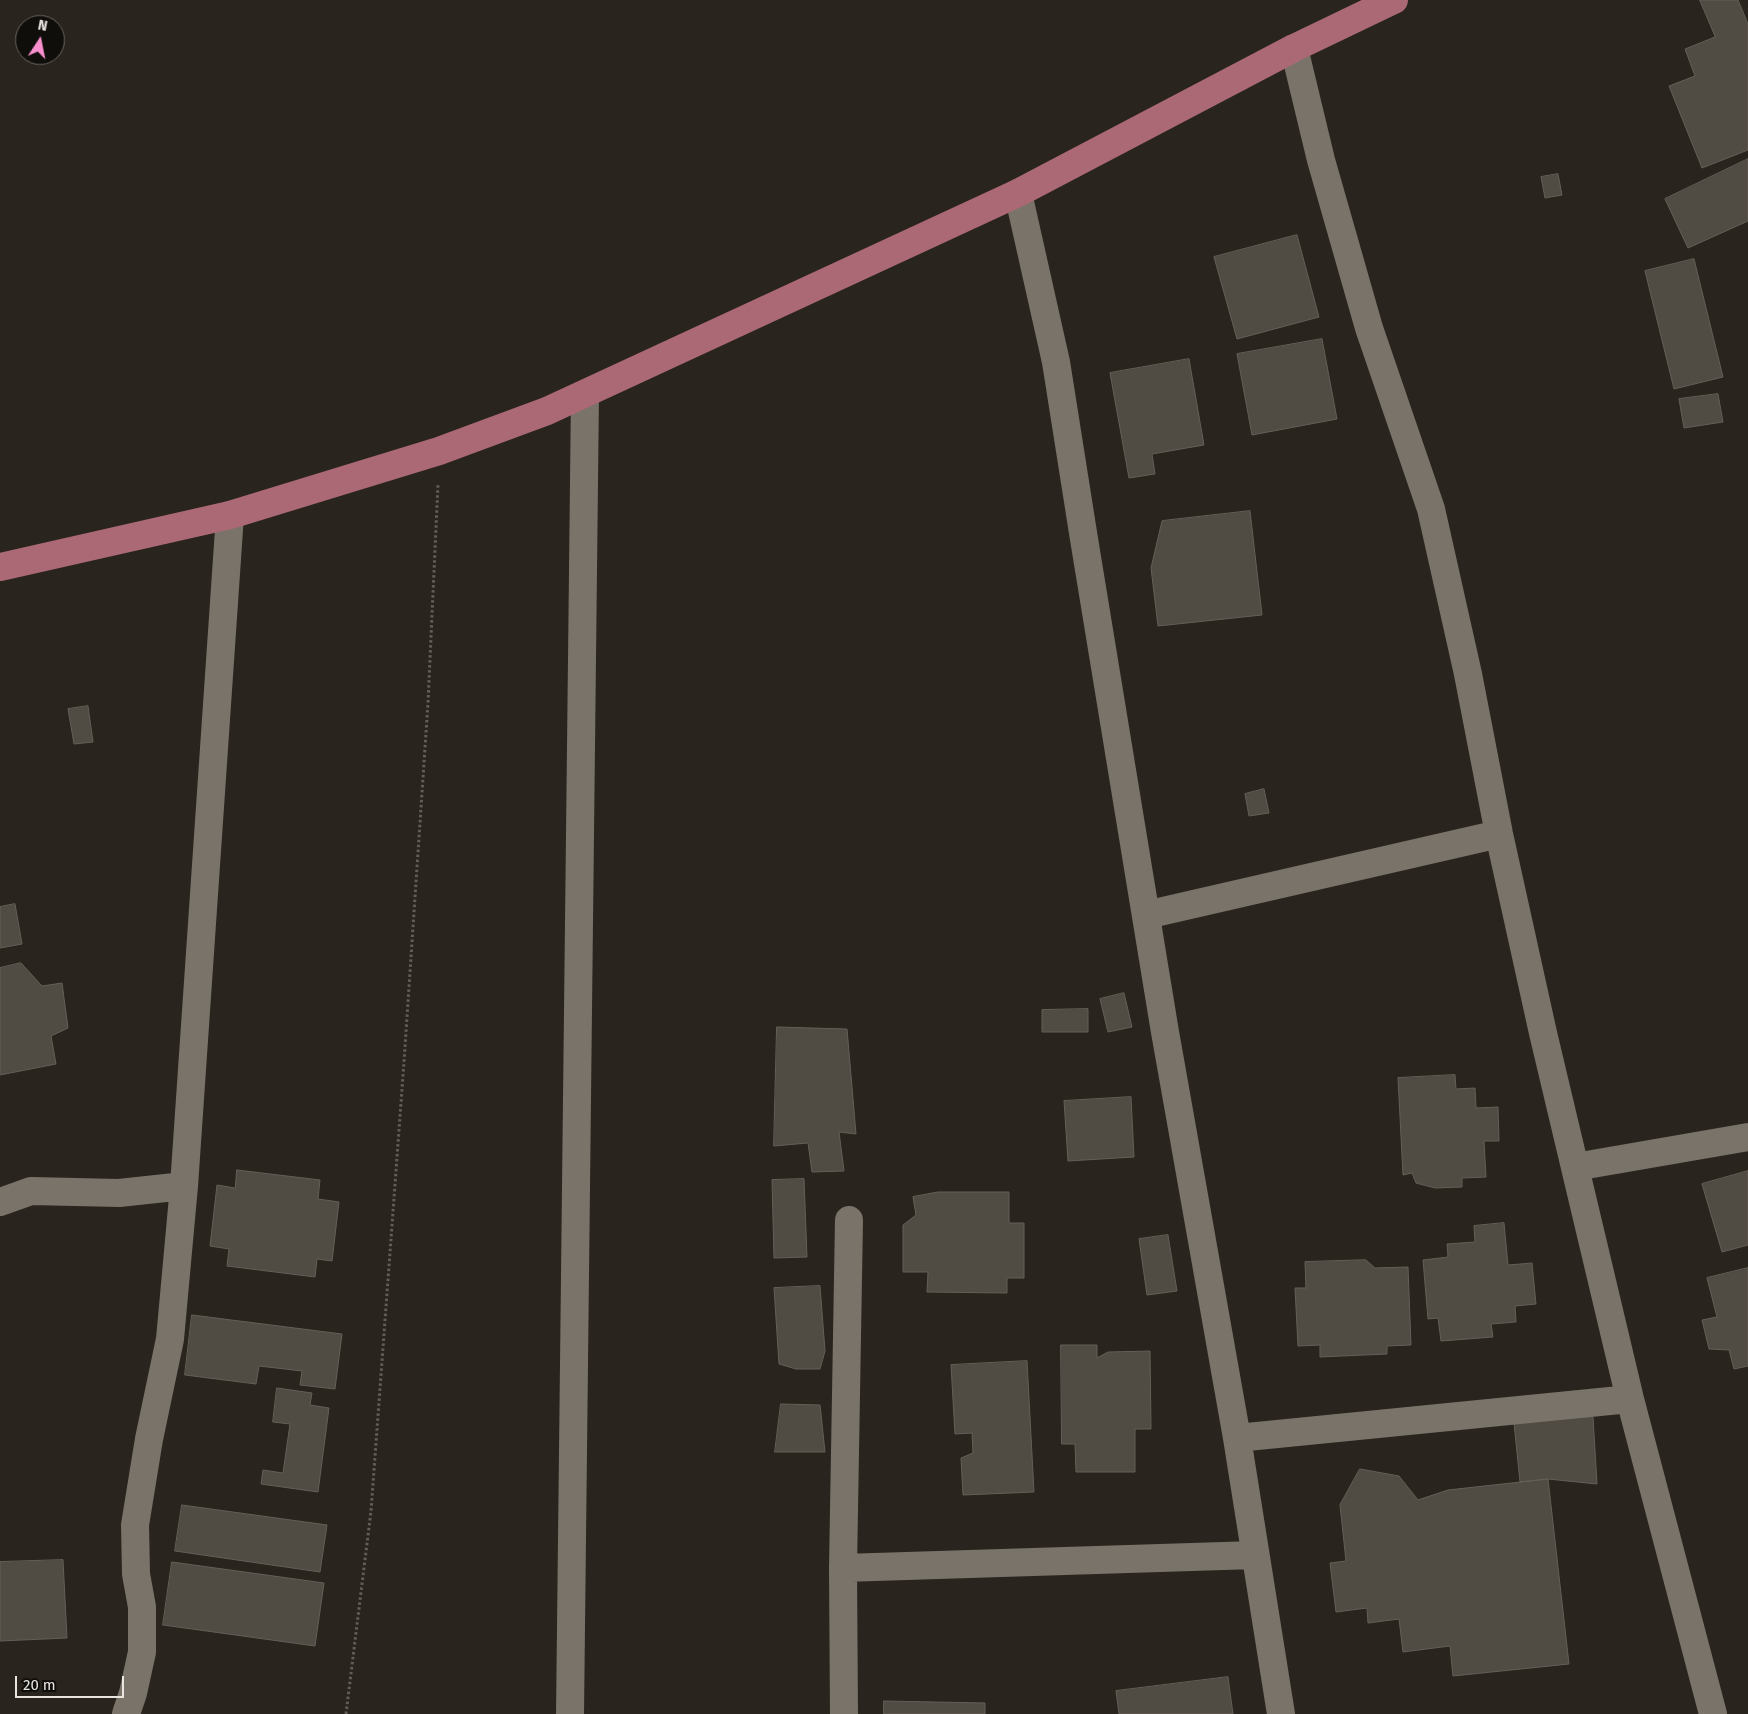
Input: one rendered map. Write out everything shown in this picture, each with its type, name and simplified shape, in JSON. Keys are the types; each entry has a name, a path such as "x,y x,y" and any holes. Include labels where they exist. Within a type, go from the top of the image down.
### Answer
{"main road":[{"path":"0,566 230,515 439,451 547,411 1018,193 1294,48 1394,0"}],"street":[{"path":"1294,48 1321,160 1369,328 1430,510 1468,674 1499,834 1542,1033 1576,1166 1630,1399 1714,1714"},
{"path":"1018,193 1056,362 1146,915 1237,1438 1281,1714"},
{"path":"570,1714 585,394"},
{"path":"126,1714 133,1694 142,1652 142,1607 136,1574 135,1525 149,1439 170,1339 184,1186 230,515"},
{"path":"1146,915 1499,834"},
{"path":"1576,1166 1748,1137"},
{"path":"0,1202 31,1192 118,1192 184,1186"},
{"path":"844,1714 843,1568 849,1220"},
{"path":"1237,1438 1630,1399"},
{"path":"843,1568 1255,1555"}],"path":[{"path":"346,1714 371,1511 428,703 439,451"}],"building":[{"path":"1700,0 1738,0 1748,24 1748,150 1702,168 1669,86 1695,76 1685,49 1715,37"},
{"path":"1748,159 1748,221 1688,248 1665,199"},
{"path":"1558,174 1562,195 1545,198 1541,177"},
{"path":"1297,235 1319,317 1237,339 1214,257"},
{"path":"1694,259 1723,377 1674,389 1645,271"},
{"path":"1322,339 1337,419 1252,435 1237,354"},
{"path":"1189,359 1204,445 1152,454 1155,474 1129,478 1110,373"},
{"path":"1718,394 1723,422 1684,428 1679,399"},
{"path":"1250,511 1262,615 1158,626 1151,568 1162,521"},
{"path":"88,706 93,742 74,744 68,709"},
{"path":"1264,789 1269,813 1249,816 1245,794"},
{"path":"15,904 22,944 0,948 0,907"},
{"path":"21,963 42,986 62,983 68,1028 51,1036 56,1064 0,1075 0,968"},
{"path":"1124,993 1132,1027 1108,1032 1100,999"},
{"path":"1088,1009 1088,1032 1042,1032 1042,1010"},
{"path":"777,1027 847,1029 856,1134 839,1132 844,1171 812,1172 808,1143 774,1146"},
{"path":"1455,1075 1456,1089 1475,1088 1476,1108 1498,1107 1499,1141 1484,1141 1486,1177 1462,1178 1462,1187 1435,1188 1416,1183 1412,1173 1403,1175 1398,1078"},
{"path":"1131,1097 1134,1157 1068,1161 1064,1101"},
{"path":"237,1170 320,1180 318,1199 339,1202 332,1261 317,1259 315,1277 227,1266 229,1249 210,1246 217,1185 235,1188"},
{"path":"1748,1171 1748,1245 1722,1252 1702,1184"},
{"path":"804,1179 807,1257 774,1258 772,1180"},
{"path":"938,1192 1009,1192 1009,1223 1024,1223 1024,1278 1007,1278 1007,1293 927,1292 928,1272 903,1272 903,1225 916,1215 913,1197"},
{"path":"1504,1223 1508,1265 1532,1263 1536,1304 1515,1306 1516,1322 1491,1324 1493,1337 1441,1341 1438,1318 1428,1319 1423,1260 1448,1257 1447,1244 1475,1242 1474,1226"},
{"path":"1168,1235 1177,1291 1147,1295 1139,1239"},
{"path":"1366,1260 1375,1268 1408,1267 1411,1345 1387,1346 1387,1354 1320,1357 1320,1345 1298,1346 1295,1288 1306,1288 1305,1262"},
{"path":"1748,1268 1748,1366 1734,1369 1729,1350 1709,1349 1702,1320 1717,1317 1707,1278"},
{"path":"820,1286 825,1351 820,1369 796,1369 779,1364 774,1288"},
{"path":"192,1315 342,1334 335,1389 300,1385 302,1371 259,1366 256,1384 185,1375"},
{"path":"1061,1345 1097,1345 1097,1358 1108,1352 1150,1351 1151,1429 1135,1429 1135,1472 1076,1472 1075,1444 1062,1444"},
{"path":"1027,1361 1034,1492 963,1495 961,1458 973,1453 972,1433 955,1434 951,1365"},
{"path":"277,1388 312,1393 310,1405 329,1408 318,1492 261,1484 263,1470 283,1473 290,1424 273,1422"},
{"path":"781,1404 820,1405 825,1452 775,1452"},
{"path":"1593,1417 1597,1484 1548,1479 1520,1482 1514,1423"},
{"path":"1360,1469 1399,1476 1418,1500 1448,1490 1548,1479 1569,1664 1453,1676 1450,1646 1403,1652 1399,1619 1368,1623 1367,1608 1336,1612 1330,1563 1346,1561 1340,1505"},
{"path":"182,1505 327,1525 320,1572 175,1551"},
{"path":"63,1560 67,1638 0,1641 0,1562"},
{"path":"172,1562 324,1583 315,1646 163,1625"},
{"path":"1228,1677 1233,1714 1119,1714 1116,1691"},
{"path":"884,1701 985,1703 985,1714 884,1714"}]}
